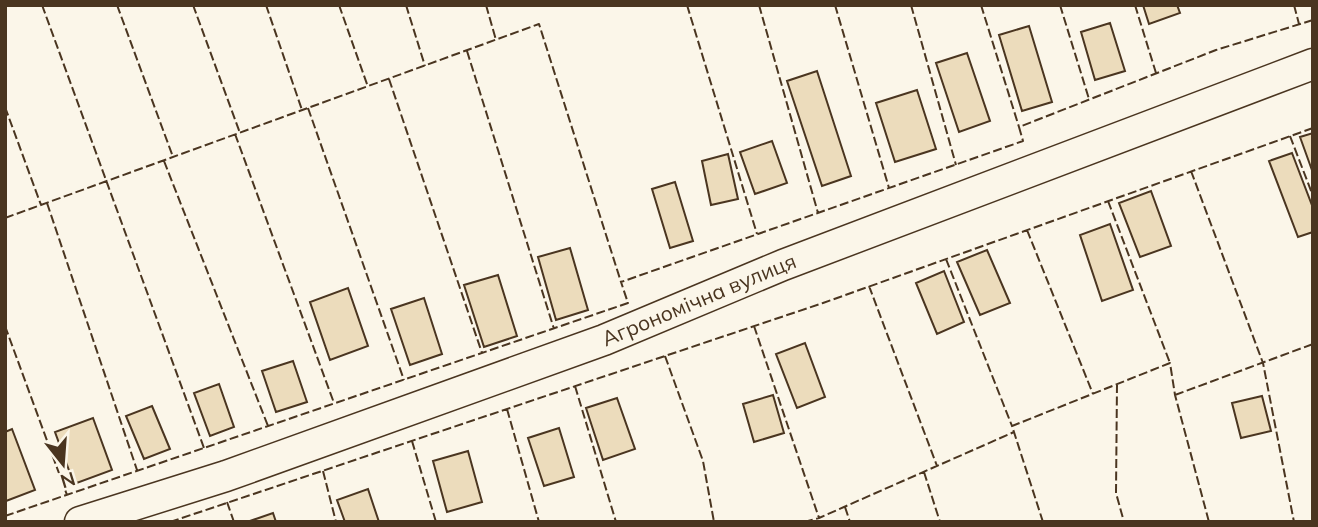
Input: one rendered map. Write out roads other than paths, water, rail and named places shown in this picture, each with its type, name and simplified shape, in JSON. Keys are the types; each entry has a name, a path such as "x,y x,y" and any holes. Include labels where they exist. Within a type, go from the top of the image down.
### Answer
{"street":[{"name":"Агрономічна вулиця","path":"80,522 226,476 604,340 783,265 1313,64"}]}
